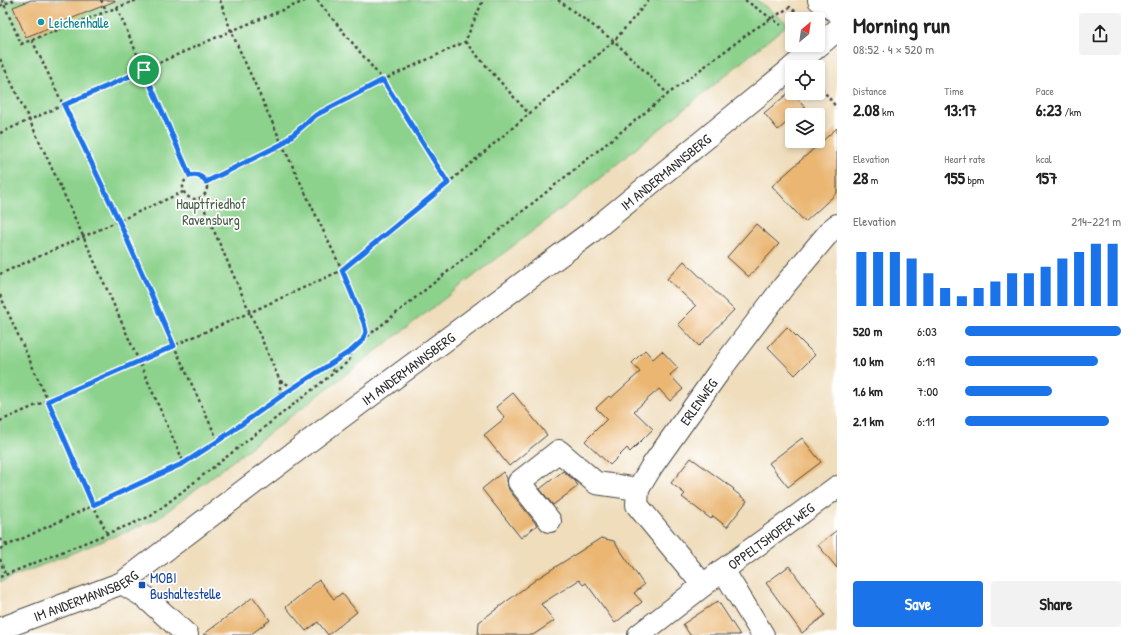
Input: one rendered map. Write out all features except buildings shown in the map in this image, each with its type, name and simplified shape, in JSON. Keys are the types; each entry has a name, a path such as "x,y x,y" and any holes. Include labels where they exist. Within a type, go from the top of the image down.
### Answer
{"street":[{"path":"819,0 837,12"},
{"name":"IM ANDERMANNSBERG","path":"801,60 837,30"},
{"name":"IM ANDERMANNSBERG","path":"0,629 122,583 590,233 785,73"},
{"name":"ERLENWEG","path":"638,489 652,466 718,373 784,286 831,230 837,225"},
{"path":"550,521 519,482 559,451 596,483 638,489 637,505 703,585"},
{"name":"OPPELTSHOFER WEG","path":"639,635 723,570 837,487"},
{"name":"OPPELTSHOFER WEG","path":"723,570 763,635"},
{"path":"122,583 145,597 187,635"}],"path":[{"path":"2,0 21,44 137,0"},
{"path":"0,6 14,0"},
{"path":"101,0 107,12"},
{"path":"220,0 231,31 282,144 342,270 364,323 366,332 363,340"},
{"path":"0,133 231,31 307,0"},
{"path":"316,0 383,80 448,183"},
{"path":"206,182 282,144 316,115 383,80 465,42 483,0"},
{"path":"558,0 614,41 668,94"},
{"path":"0,421 174,346 342,270 448,183 614,41 649,0"},
{"path":"745,0 781,25"},
{"path":"0,549 184,463 218,441 294,387 352,350 668,94 753,30 790,7 796,12"},
{"path":"117,8 190,176"},
{"path":"32,40 119,221 218,441"},
{"path":"465,42 529,114"},
{"path":"0,59 84,237 184,463"},
{"path":"825,93 837,108"},
{"path":"190,176 200,176 204,178 206,182 206,193 200,199 194,200 188,198 183,192 184,180 190,176"},
{"path":"0,274 183,192"},
{"path":"200,199 251,312 280,381 280,397"},
{"path":"0,295 93,505 107,533"},
{"path":"0,577 151,516 349,362 352,350"},
{"path":"331,364 334,373"},
{"path":"280,381 294,387"},
{"path":"0,539 8,545"},
{"path":"0,560 6,574"}],"green space":[{"name":"Hauptfriedhof Ravensburg","path":"0,0 757,0 785,22 785,26 573,200 157,519 0,582"}],"place":[{"name":"Leichenhalle","path":"41,22"},
{"name":"MOBI Bushaltestelle","path":"142,585"}],"route":[{"path":"144,70 190,176 200,176 204,178 206,182 282,144 316,115 383,80 448,183 342,270 364,323 366,332 363,340 352,350 287,392 184,463 93,505 48,401 174,346 119,221 64,105 144,70"}]}
